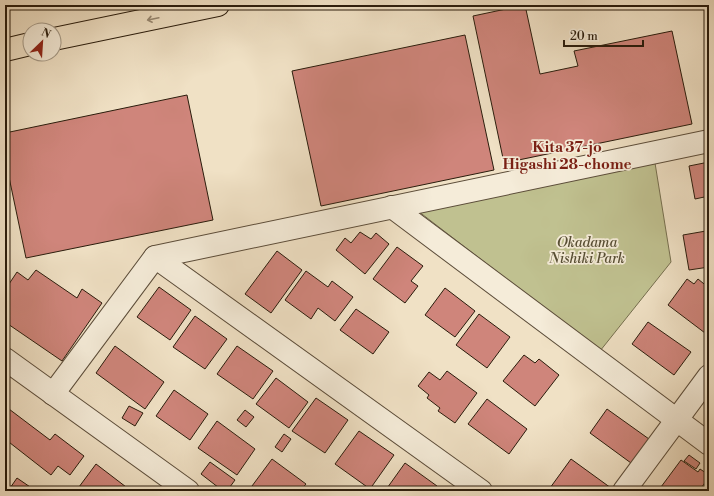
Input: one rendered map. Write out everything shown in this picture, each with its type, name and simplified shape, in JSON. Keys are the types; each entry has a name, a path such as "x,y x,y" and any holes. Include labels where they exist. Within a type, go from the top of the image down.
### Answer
{"main road":[{"path":"62,37 218,5"},
{"path":"5,50 22,46"}],"street":[{"path":"53,394 156,257 709,141"},
{"path":"392,207 709,444"},
{"path":"156,257 481,491"},
{"path":"5,359 188,491"},
{"path":"624,491 709,376"}],"green space":[{"name":"Okadama Nishiki Park","path":"655,163 671,262 600,351 418,211"}],"building":[{"path":"525,5 540,74 578,66 574,51 672,31 692,124 504,163 473,16"},
{"path":"465,35 494,170 321,206 292,71"},
{"path":"187,95 213,220 26,258 5,158 5,133"},
{"path":"709,162 709,196 695,199 689,166"},
{"path":"706,231 709,249 709,267 689,270 683,235"},
{"path":"360,232 371,239 376,233 389,244 365,274 336,250 345,238 351,243"},
{"path":"397,247 423,266 411,281 418,286 405,303 373,279"},
{"path":"277,251 302,270 271,313 245,294"},
{"path":"36,270 77,298 82,289 102,303 62,361 5,322 5,290 17,272 28,280"},
{"path":"306,271 328,287 332,281 353,297 335,321 318,308 311,319 285,300"},
{"path":"687,279 694,284 698,279 709,288 709,336 668,305"},
{"path":"159,287 191,310 170,340 137,317"},
{"path":"445,288 475,311 455,337 425,315"},
{"path":"356,309 389,332 373,354 340,330"},
{"path":"479,314 510,337 487,368 456,345"},
{"path":"195,316 227,339 205,369 173,347"},
{"path":"648,322 691,352 674,375 632,344"},
{"path":"115,346 164,382 145,409 96,373"},
{"path":"237,346 273,371 253,399 217,374"},
{"path":"524,355 535,363 539,359 559,375 535,406 503,381"},
{"path":"447,371 477,393 455,423 438,411 440,408 427,398 429,395 418,386 429,372 440,380"},
{"path":"276,378 308,402 289,428 256,404"},
{"path":"174,390 208,414 190,440 156,416"},
{"path":"316,398 348,420 325,453 292,431"},
{"path":"487,399 527,429 509,454 468,424"},
{"path":"5,406 50,440 55,434 84,456 70,475 58,466 51,475 5,439"},
{"path":"129,406 143,413 135,426 122,418"},
{"path":"607,409 649,439 631,463 590,433"},
{"path":"245,410 254,417 246,427 237,420"},
{"path":"217,421 255,449 237,475 198,448"},
{"path":"359,431 394,455 370,489 335,464"},
{"path":"284,434 291,439 282,452 275,447"},
{"path":"689,455 700,463 696,469 684,461"},
{"path":"272,459 306,484 300,491 259,491 252,486"},
{"path":"571,459 611,488 609,491 554,491 550,488"},
{"path":"681,460 698,472 700,469 709,475 699,491 658,491"},
{"path":"210,462 235,480 227,491 223,491 201,474"},
{"path":"405,463 437,486 433,491 385,491"},
{"path":"96,464 130,490 76,491"},
{"path":"17,478 36,491 8,491"}],"district":[{"name":"Kita 37-jo Higashi 28-chome","path":"567,156"}]}
